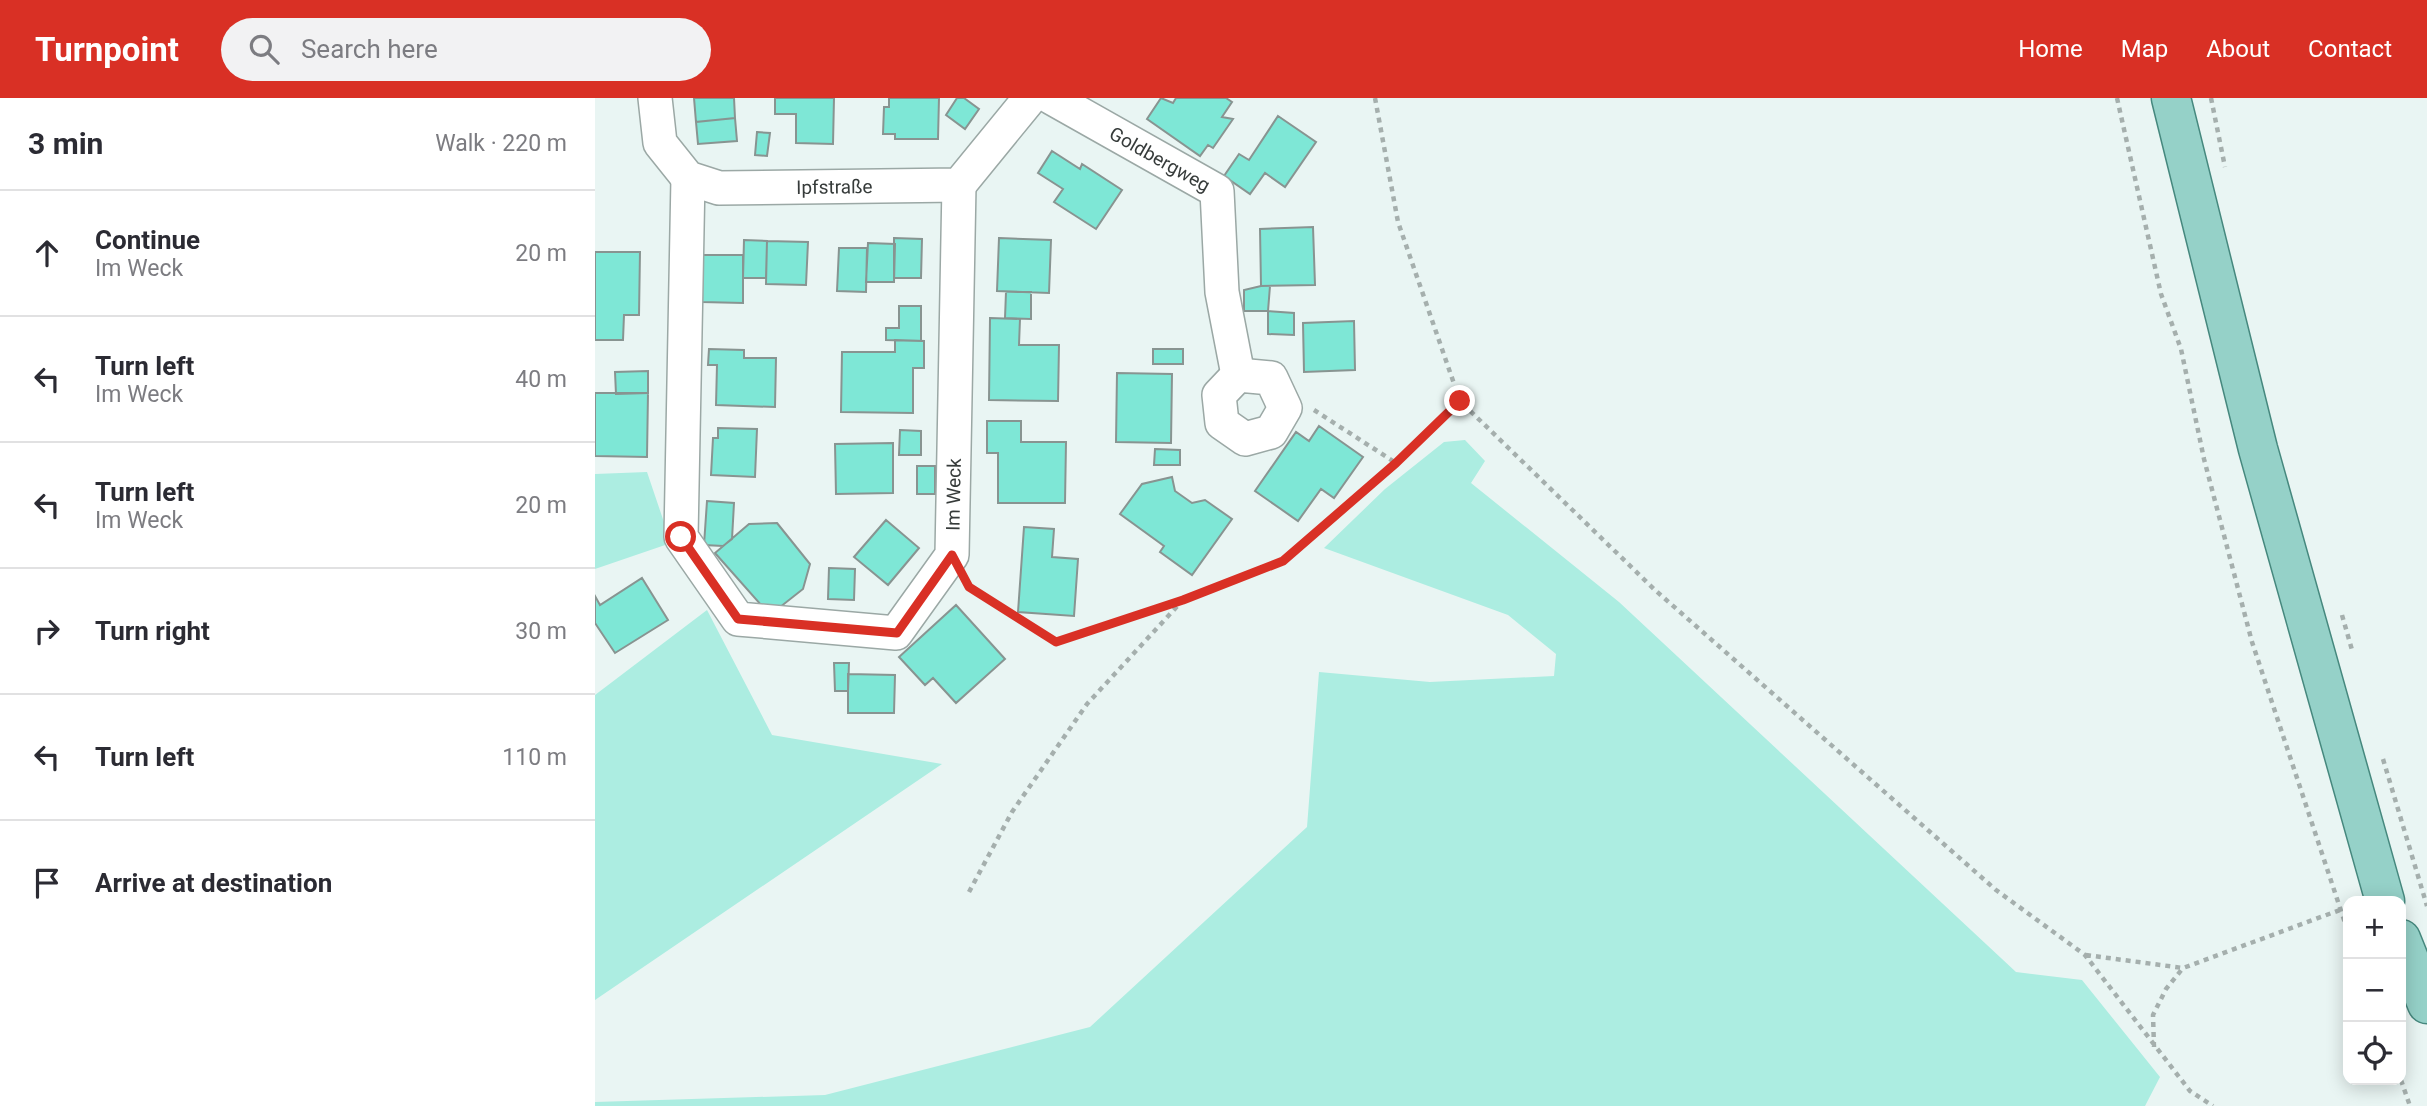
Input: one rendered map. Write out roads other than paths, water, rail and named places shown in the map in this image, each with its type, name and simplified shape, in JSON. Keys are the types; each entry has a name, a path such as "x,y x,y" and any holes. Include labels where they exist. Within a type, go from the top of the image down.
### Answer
{"main road":[{"path":"2171,98 2258,449 2384,896"},
{"path":"2406,952 2427,1004"}],"street":[{"path":"655,98 660,143 688,178"},
{"path":"959,185 1030,98"},
{"name":"Goldbergweg","path":"1052,98 1217,191 1222,292 1238,375"},
{"name":"Ipfstraße","path":"688,178 719,188 959,185"},
{"name":"Im Weck","path":"688,178 681,537 738,619 897,633 952,555 959,185"},
{"path":"1238,375 1271,378 1285,408 1272,432 1245,439 1222,423 1219,395 1238,375"}]}
